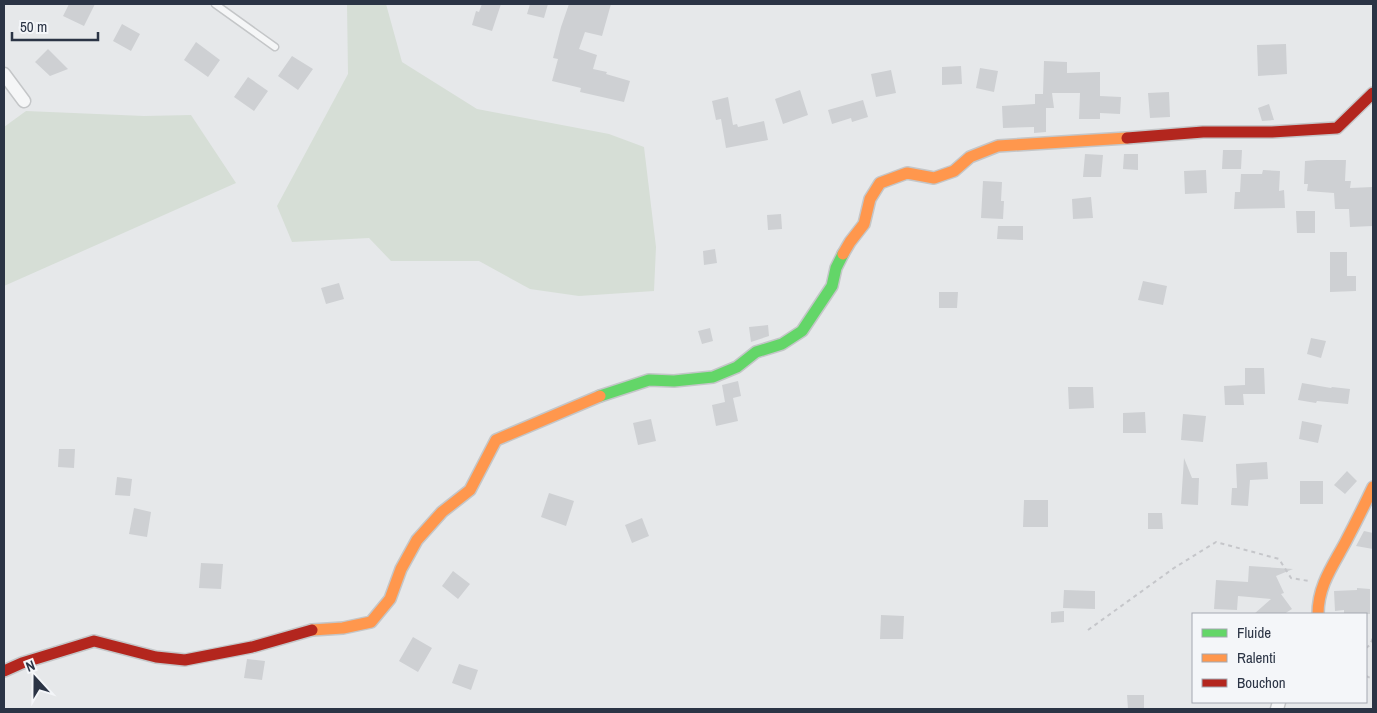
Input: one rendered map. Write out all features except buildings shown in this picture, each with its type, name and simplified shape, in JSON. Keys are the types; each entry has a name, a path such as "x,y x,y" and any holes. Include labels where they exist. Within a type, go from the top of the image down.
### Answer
{"street":[{"path":"4,74 24,101"},
{"path":"4,672 22,663 94,641 156,658 185,660 284,640 315,629 343,628 371,622 390,599 401,569 417,540 442,512 470,490 496,440 599,396 649,380 674,382 713,377 737,367 756,352 782,344 802,331 832,286 836,268 850,242 864,224 870,199 880,183 907,173 934,178 954,171 970,157 998,146 1097,141 1203,132 1272,132 1337,128 1373,93"},
{"path":"1318,613 1317,606 1322,582 1373,487"}],"lane":[{"path":"215,4 275,47"}],"path":[{"path":"1088,630 1174,568 1216,542 1279,559 1291,578 1322,582"}],"shaded area":[{"path":"347,4 386,4 402,62 477,109 609,134 644,147 656,247 654,291 579,296 530,289 479,261 391,261 369,238 292,242 277,206 348,74"},
{"path":"26,111 144,116 191,115 236,183 4,286 4,127"}],"traffic: fast":[{"path":"600,396 649,380 674,381 713,377 737,367 756,352 782,344 802,331 832,286 836,268 843,254"}],"traffic: slow":[{"path":"843,254 864,224 870,199 880,183 907,173 934,178 954,171 970,157 998,146 1127,138"},
{"path":"312,630 343,628 371,622 390,599 401,569 417,540 442,512 470,490 496,440 600,396"},
{"path":"1318,613 1320,594 1323,586 1373,487"}],"traffic: jam":[{"path":"1127,138 1203,132 1272,132 1337,128 1373,93"},
{"path":"4,671 22,663 94,641 156,657 185,660 252,647 312,630"}]}
